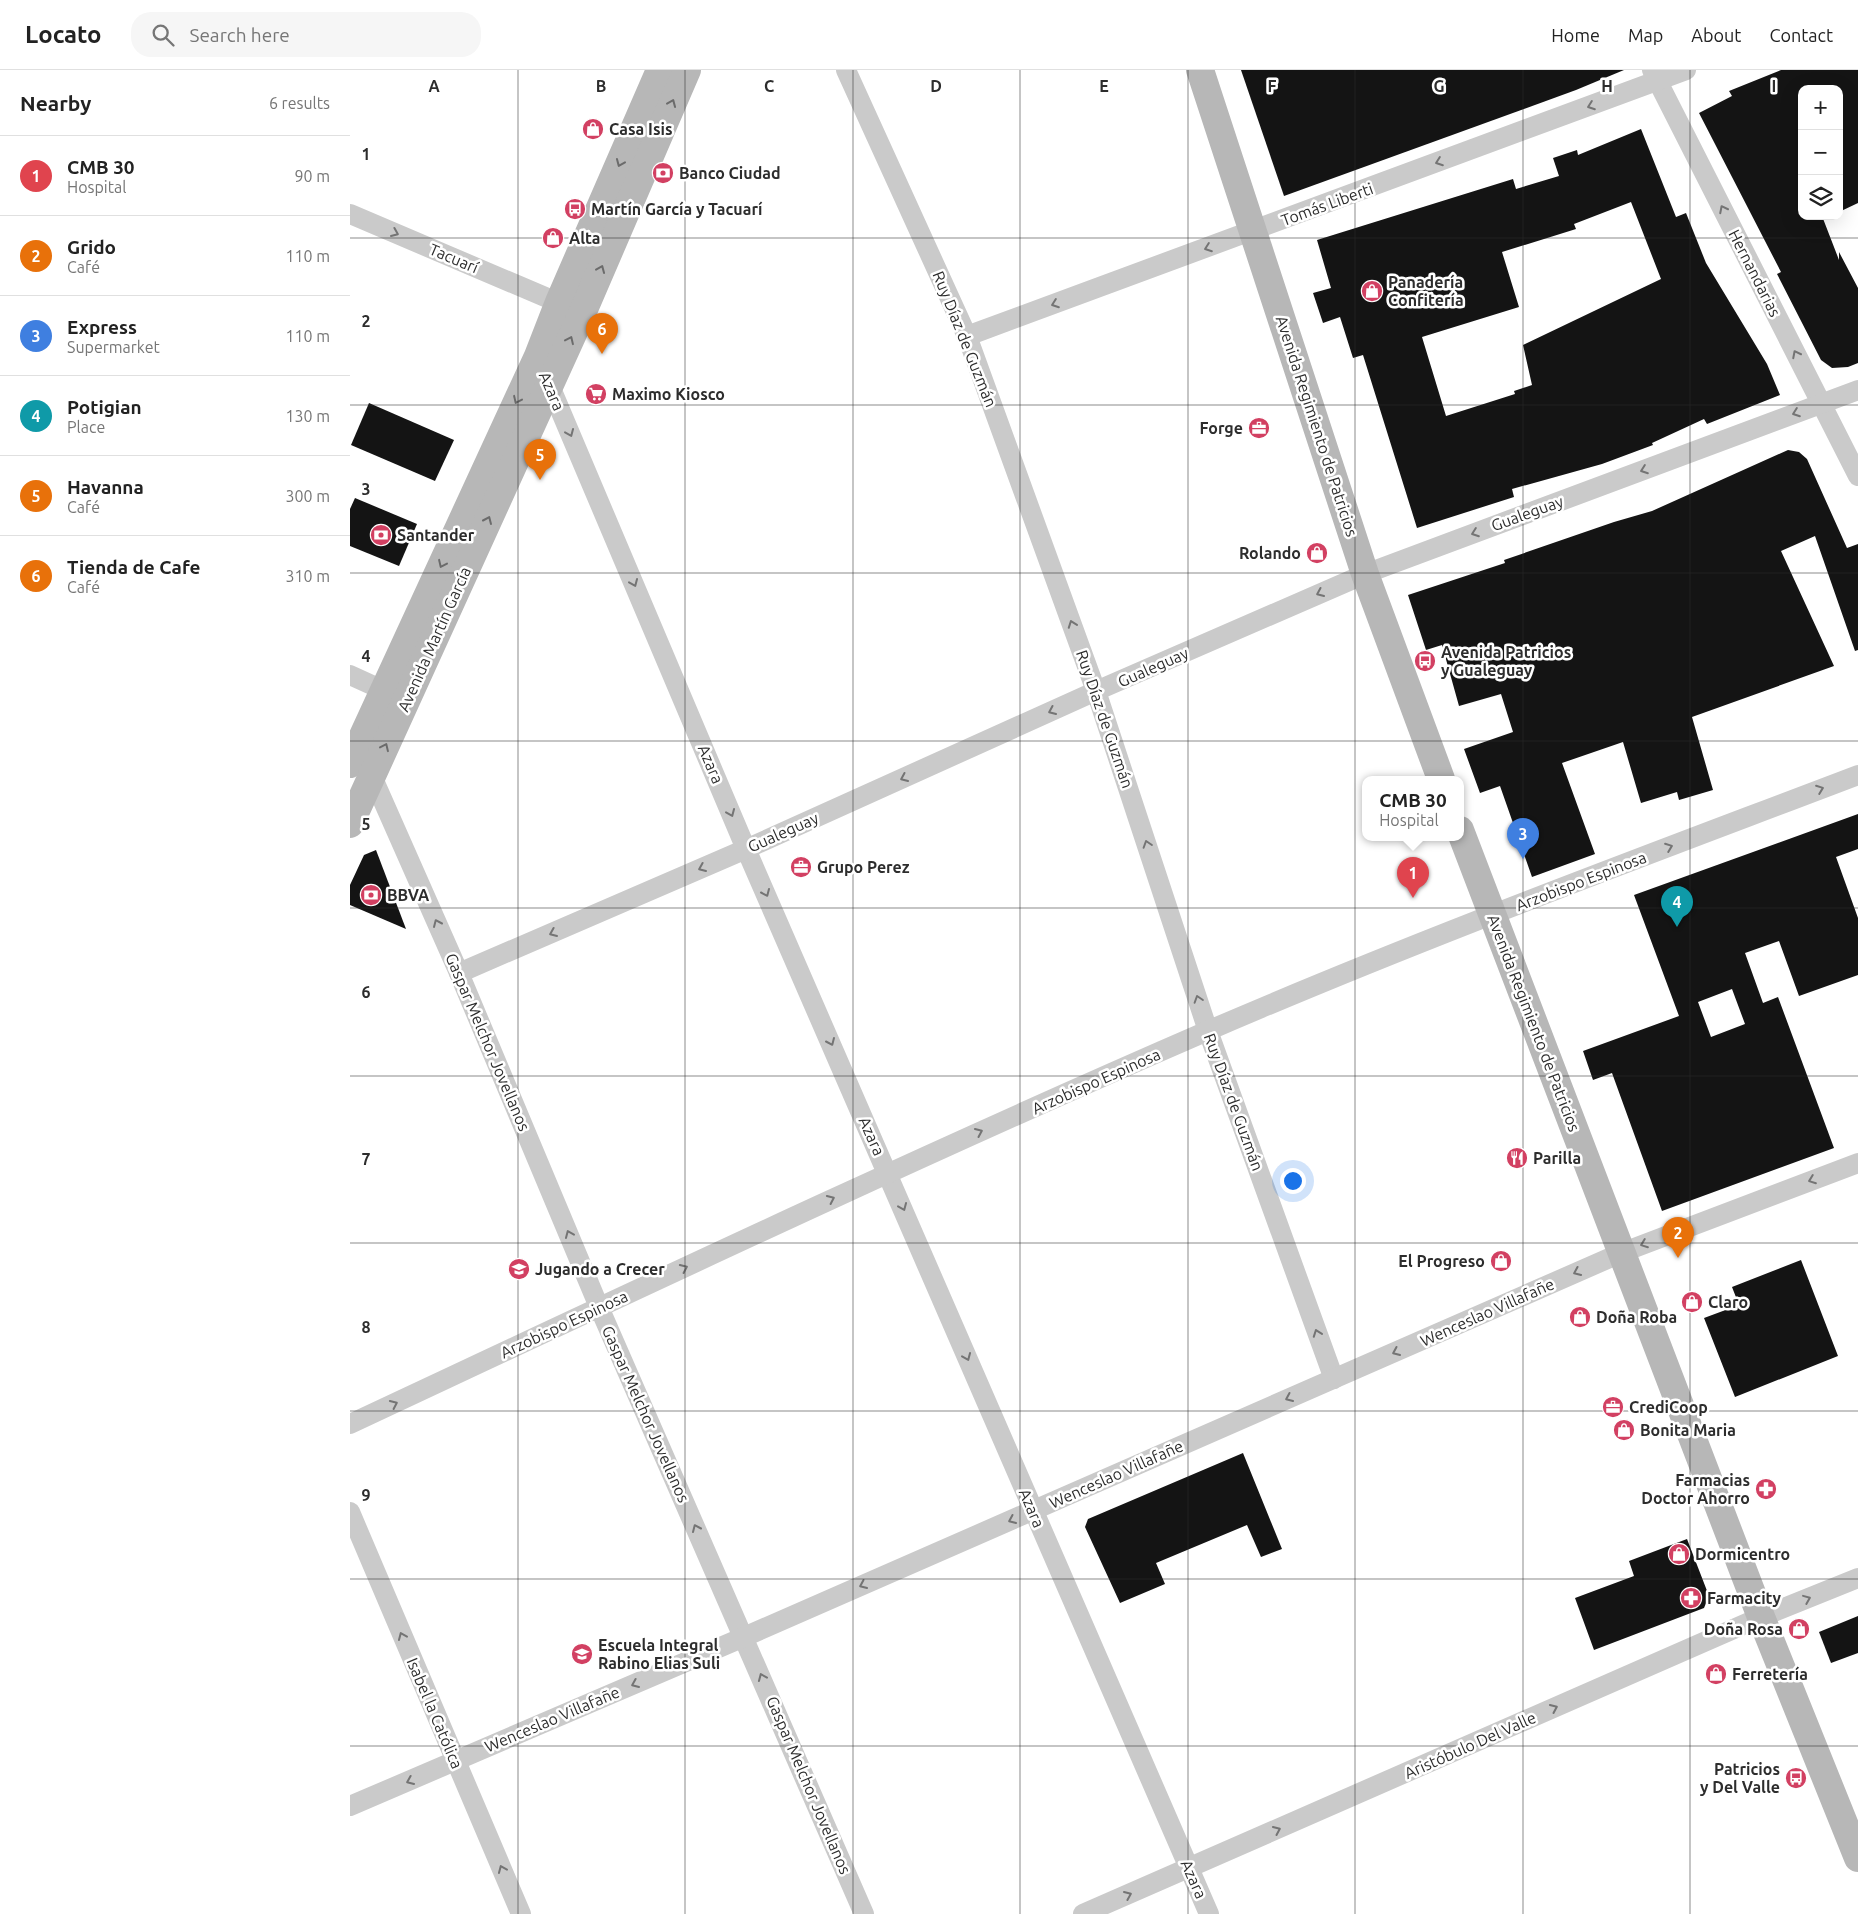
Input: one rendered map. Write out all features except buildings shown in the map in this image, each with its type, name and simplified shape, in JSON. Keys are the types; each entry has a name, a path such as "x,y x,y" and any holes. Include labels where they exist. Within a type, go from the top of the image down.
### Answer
{"main road":[{"name":"Avenida Martín García","path":"350,824 360,763 549,384 570,308 660,70"},
{"name":"Avenida Martín García","path":"395,696 538,356 570,308 687,70"},
{"name":"Avenida Regimiento de Patricios","path":"1200,70 1365,574 1440,776"},
{"name":"Avenida Regimiento de Patricios","path":"1464,841 1761,1617 1858,1858"}],"street":[{"name":"Ruy Díaz de Guzmán","path":"846,70 967,336 1096,692 1208,1031 1334,1379"},
{"path":"857,70 858,96"},
{"name":"Tomás Liberti","path":"967,336 1254,231 1655,76 1686,70"},
{"name":"Hernandarias","path":"1655,76 1858,476"},
{"name":"Tacuarí","path":"350,214 570,308"},
{"name":"Azara","path":"538,356 746,849 1209,1914"},
{"name":"Gualeguay","path":"459,973 746,849 1365,574 1858,390"},
{"path":"350,675 395,696"},
{"name":"Gaspar Melchor Jovellanos","path":"360,763 459,973 599,1307 864,1914"},
{"name":"Arzobispo Espinosa","path":"350,1424 888,1173 1208,1031 1492,915 1858,775"},
{"name":"Wenceslao Villafañe","path":"350,1806 1622,1253 1858,1163"},
{"name":"Isabel la Católica","path":"350,1512 521,1914"},
{"name":"Aristóbulo Del Valle","path":"1084,1914 1761,1617 1858,1578"}],"place":[{"name":"Casa Isis","path":"593,129"},
{"name":"Banco Ciudad","path":"663,173"},
{"name":"Martín García y Tacuarí","path":"575,209"},
{"name":"Alta","path":"553,238"},
{"name":"Panadería Confitería","path":"1372,291"},
{"name":"Tienda de Cafe","path":"602,354"},
{"name":"Maximo Kiosco","path":"596,394"},
{"name":"Forge","path":"1259,428"},
{"name":"Havanna","path":"540,480"},
{"name":"Santander","path":"381,535"},
{"name":"Rolando","path":"1317,553"},
{"name":"Avenida Patricios y Gualeguay","path":"1425,661"},
{"name":"Express","path":"1523,859"},
{"name":"Grupo Perez","path":"801,867"},
{"name":"BBVA","path":"371,895"},
{"name":"CMB 30","path":"1413,898"},
{"name":"Potigian","path":"1677,927"},
{"name":"Parilla","path":"1517,1158"},
{"name":"Grido","path":"1678,1258"},
{"name":"El Progreso","path":"1501,1261"},
{"name":"Jugando a Crecer","path":"519,1269"},
{"name":"Claro","path":"1692,1302"},
{"name":"Doña Roba","path":"1580,1317"},
{"name":"CrediCoop","path":"1613,1407"},
{"name":"Bonita Maria","path":"1624,1430"},
{"name":"Farmacias Doctor Ahorro","path":"1766,1489"},
{"name":"Dormicentro","path":"1679,1554"},
{"name":"Farmacity","path":"1691,1598"},
{"name":"Doña Rosa","path":"1799,1629"},
{"name":"Escuela Integral Rabino Elias Suli","path":"582,1654"},
{"name":"Ferretería","path":"1716,1674"},
{"name":"Patricios y Del Valle","path":"1796,1778"}]}
